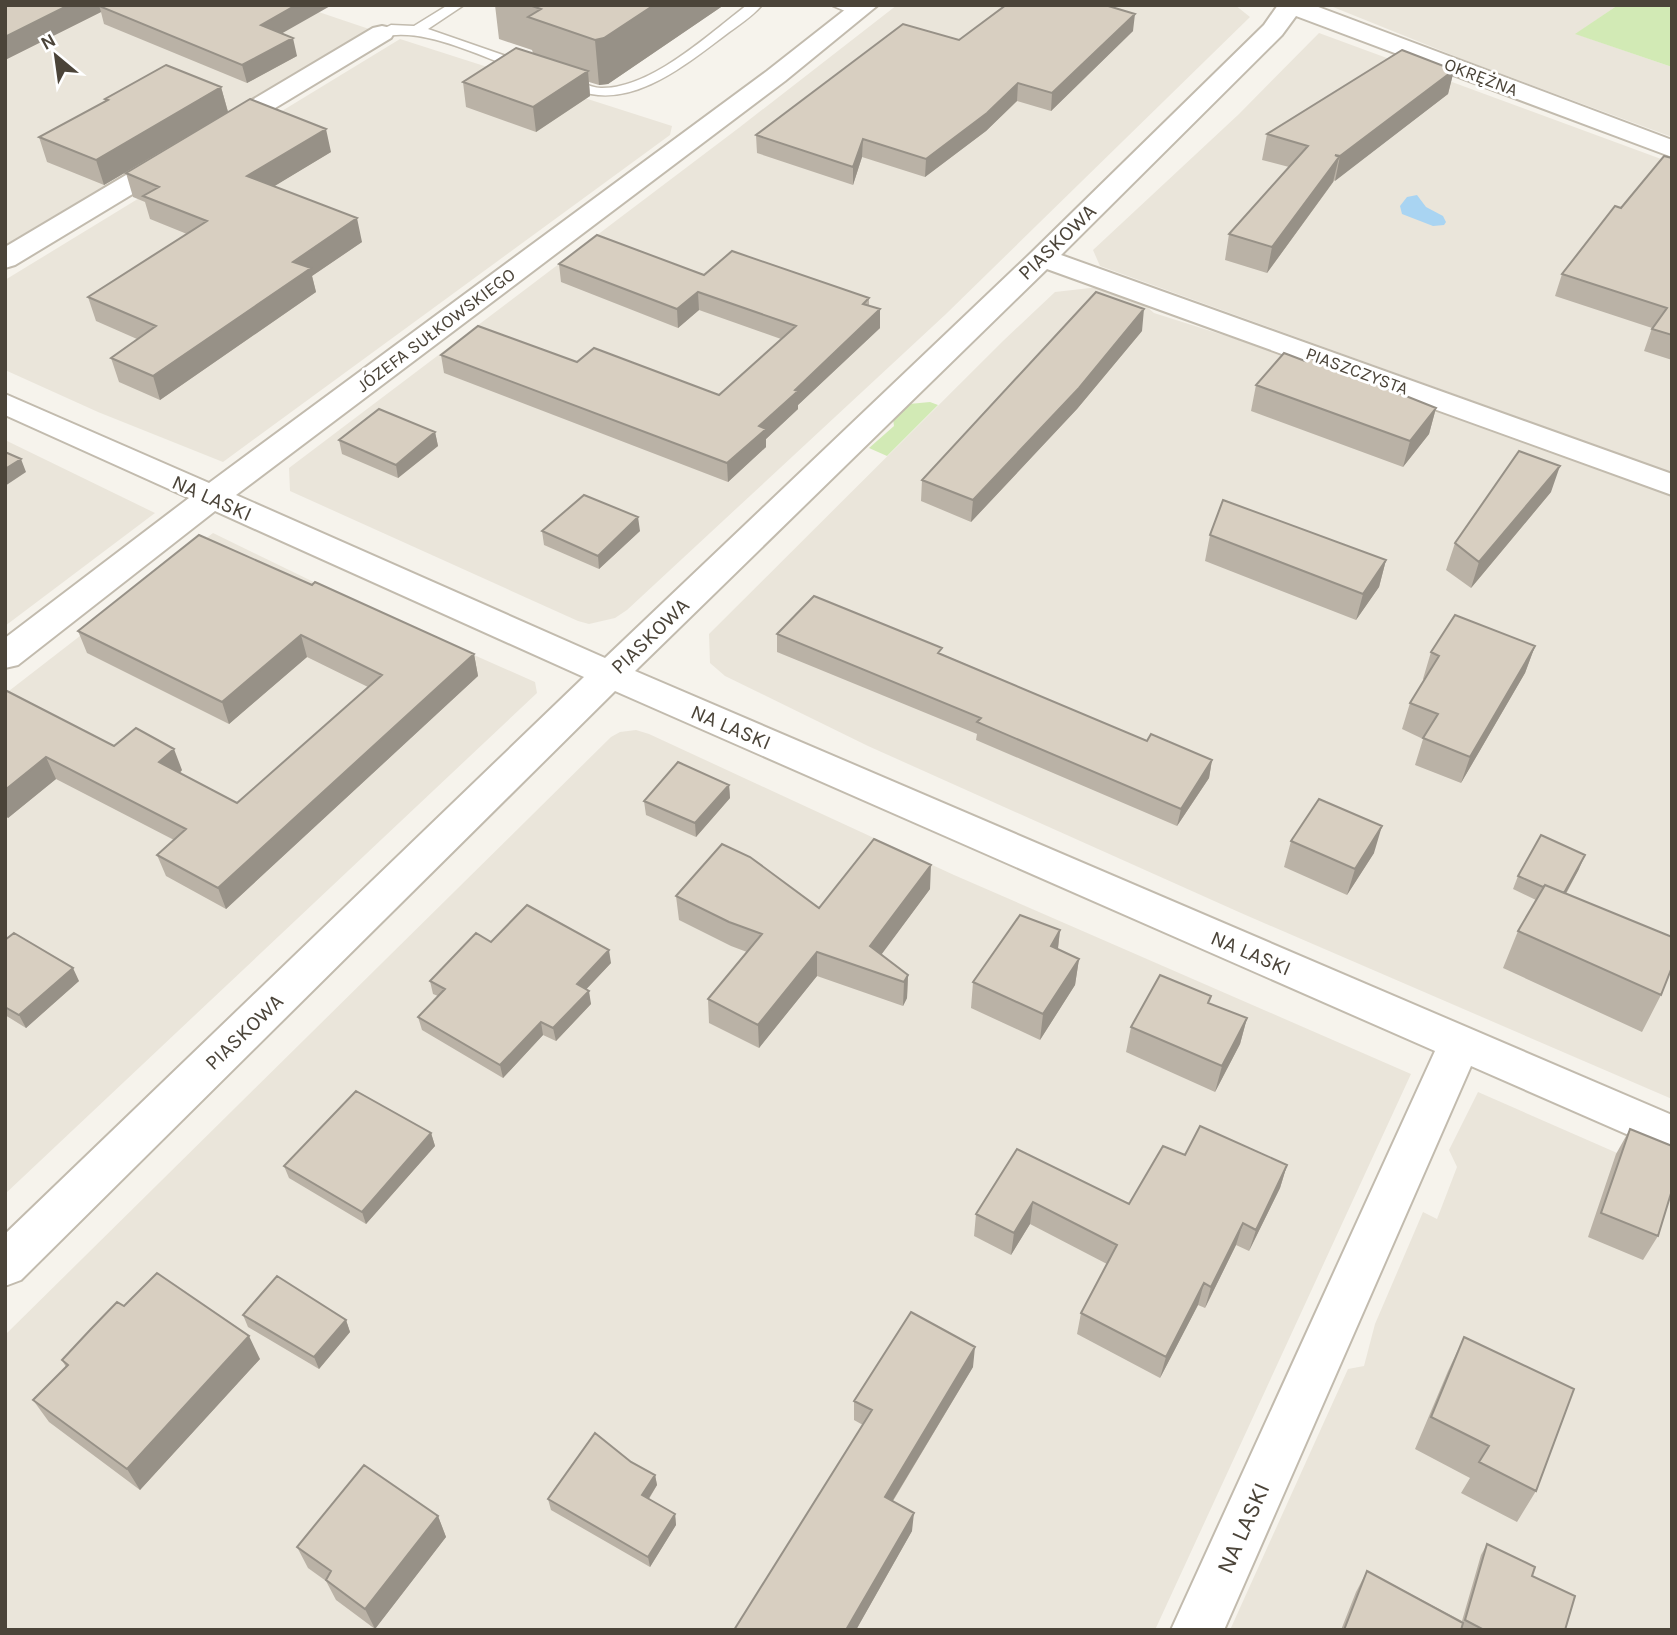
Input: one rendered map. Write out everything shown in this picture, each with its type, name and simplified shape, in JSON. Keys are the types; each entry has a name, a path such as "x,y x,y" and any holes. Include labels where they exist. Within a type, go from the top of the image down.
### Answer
{"street":[{"name":"OKRĘŻNA","path":"1291,5 1672,149"},
{"name":"PIASKOWA","path":"5,1265 1042,258 1273,30 1291,5"},
{"name":"JÓZEFA SUŁKOWSKIEGO","path":"5,656 211,498 766,84 853,8"},
{"path":"5,259 382,33"},
{"name":"PIASZCZYSTA","path":"1042,258 1672,485"},
{"name":"NA LASKI","path":"5,403 211,498 610,675 907,801 1672,1135"},
{"name":"NA LASKI","path":"1197,1630 1460,1043"}],"lane":[{"path":"417,30 458,5"},
{"path":"382,33 391,29 417,30 598,92 619,91 649,81 756,5"}],"shaded area":[{"path":"31,5 298,5 372,30 209,123 5,245 5,19"},
{"path":"897,5 1235,5 1250,17 946,314 627,610 615,618 589,624 578,621 290,491 289,468"},
{"path":"1328,5 1618,5 1576,34 1672,67 1672,137 1467,61"},
{"path":"1319,33 1672,163 1672,473 1100,266 1093,250 1239,114"},
{"path":"400,39 672,126 670,135 223,462 98,412 5,370 5,280"},
{"path":"1099,287 1146,306 1154,313 1292,357 1672,494 1672,1099 1241,913 868,746 725,676 710,663 709,634 1004,340 1055,292"},
{"path":"5,440 155,513 5,626"},
{"path":"213,533 359,604 535,682 537,693 5,1194 5,694"},
{"path":"636,730 954,875 1411,1074 1155,1630 5,1630 5,1335 611,737 620,732"},
{"path":"1478,1092 1672,1177 1672,1630 1230,1630 1348,1369 1364,1366 1375,1324 1423,1212 1437,1219 1457,1167 1449,1150"}],"green space":[{"path":"1618,5 1672,5 1672,67 1575,34"},
{"path":"930,402 938,405 887,456 869,448 894,426 893,419 909,404"}],"water":[{"path":"1417,195 1426,207 1443,216 1446,222 1444,225 1433,226 1402,214 1400,206 1407,197"}],"building":[{"path":"5,5 69,5 5,37"},
{"path":"100,5 296,5 261,25 293,38 242,65"},
{"path":"529,5 654,5 604,38 595,40 528,17 541,9"},
{"path":"1006,5 1105,5 1135,14 1052,93 1018,83 987,113 926,159 863,139 853,167 756,135 903,24 959,40"},
{"path":"516,48 588,71 533,107 463,82"},
{"path":"1402,50 1454,70 1340,156 1335,155 1339,157 1272,247 1229,234 1308,146 1267,134"},
{"path":"166,65 221,87 96,160 39,137 108,100 105,99"},
{"path":"250,99 326,129 247,176 357,218 293,262 311,268 153,376 111,358 156,326 88,297 207,221 143,196 159,187 126,173"},
{"path":"1664,156 1672,158 1672,335 1652,329 1667,308 1562,274 1615,206 1621,208"},
{"path":"597,235 704,275 732,251 869,298 863,304 880,309 759,426 766,429 727,463 441,355 478,326 577,362 594,348 719,395 796,326 698,292 677,309 559,264"},
{"path":"1096,292 1144,309 1079,388 973,500 922,480"},
{"path":"1284,353 1305,361 1308,357 1436,408 1410,441 1256,385"},
{"path":"379,409 435,432 396,465 339,440"},
{"path":"1519,451 1560,466 1479,562 1455,543"},
{"path":"5,452 21,459 5,469"},
{"path":"584,495 638,517 598,556 542,531"},
{"path":"1223,500 1386,560 1363,594 1210,535"},
{"path":"199,535 312,585 315,582 474,654 218,888 157,855 186,829 46,757 5,790 5,690 114,746 136,728 174,749 159,762 237,803 382,675 301,635 222,702 78,631"},
{"path":"814,596 942,648 938,653 1147,741 1151,734 1212,760 1181,809 977,722 981,718 777,634"},
{"path":"1455,615 1535,646 1470,757 1423,738 1438,714 1410,703 1439,656 1431,652"},
{"path":"678,762 729,785 695,823 644,801"},
{"path":"1319,799 1382,826 1355,869 1291,841"},
{"path":"1541,835 1585,855 1564,893 1518,876"},
{"path":"874,839 931,865 870,946 908,975 904,982 817,952 758,1025 708,999 762,934 729,922 676,896 722,844 750,857 819,908"},
{"path":"1545,885 1672,937 1672,967 1661,995 1518,931"},
{"path":"527,905 609,950 577,984 589,991 553,1028 541,1022 500,1065 418,1017 445,989 430,981 476,933 491,942"},
{"path":"1020,915 1060,930 1051,946 1079,959 1043,1014 973,982"},
{"path":"14,933 73,968 19,1015 5,1007 5,940"},
{"path":"1160,975 1211,996 1208,1003 1247,1018 1222,1066 1131,1027"},
{"path":"356,1091 431,1133 362,1212 284,1166"},
{"path":"1200,1126 1287,1165 1256,1230 1243,1223 1211,1287 1204,1283 1166,1357 1081,1313 1117,1245 1033,1202 1014,1233 976,1214 1017,1149 1129,1204 1163,1146 1185,1155"},
{"path":"1630,1129 1672,1146 1672,1190 1658,1236 1601,1213"},
{"path":"157,1273 249,1336 127,1469 33,1400 68,1365 62,1360 117,1302 124,1306"},
{"path":"277,1276 346,1320 314,1357 243,1315"},
{"path":"911,1312 975,1347 885,1497 914,1513 846,1630 734,1630 872,1410 854,1401"},
{"path":"1464,1337 1574,1389 1536,1491 1479,1462 1489,1446 1431,1417"},
{"path":"595,1433 631,1462 655,1475 642,1495 675,1514 648,1557 548,1499"},
{"path":"364,1465 438,1516 365,1609 326,1580 331,1571 297,1547"},
{"path":"1487,1544 1535,1567 1532,1576 1575,1596 1565,1630 1484,1630 1465,1620"},
{"path":"1367,1571 1463,1623 1461,1630 1344,1630"}]}
